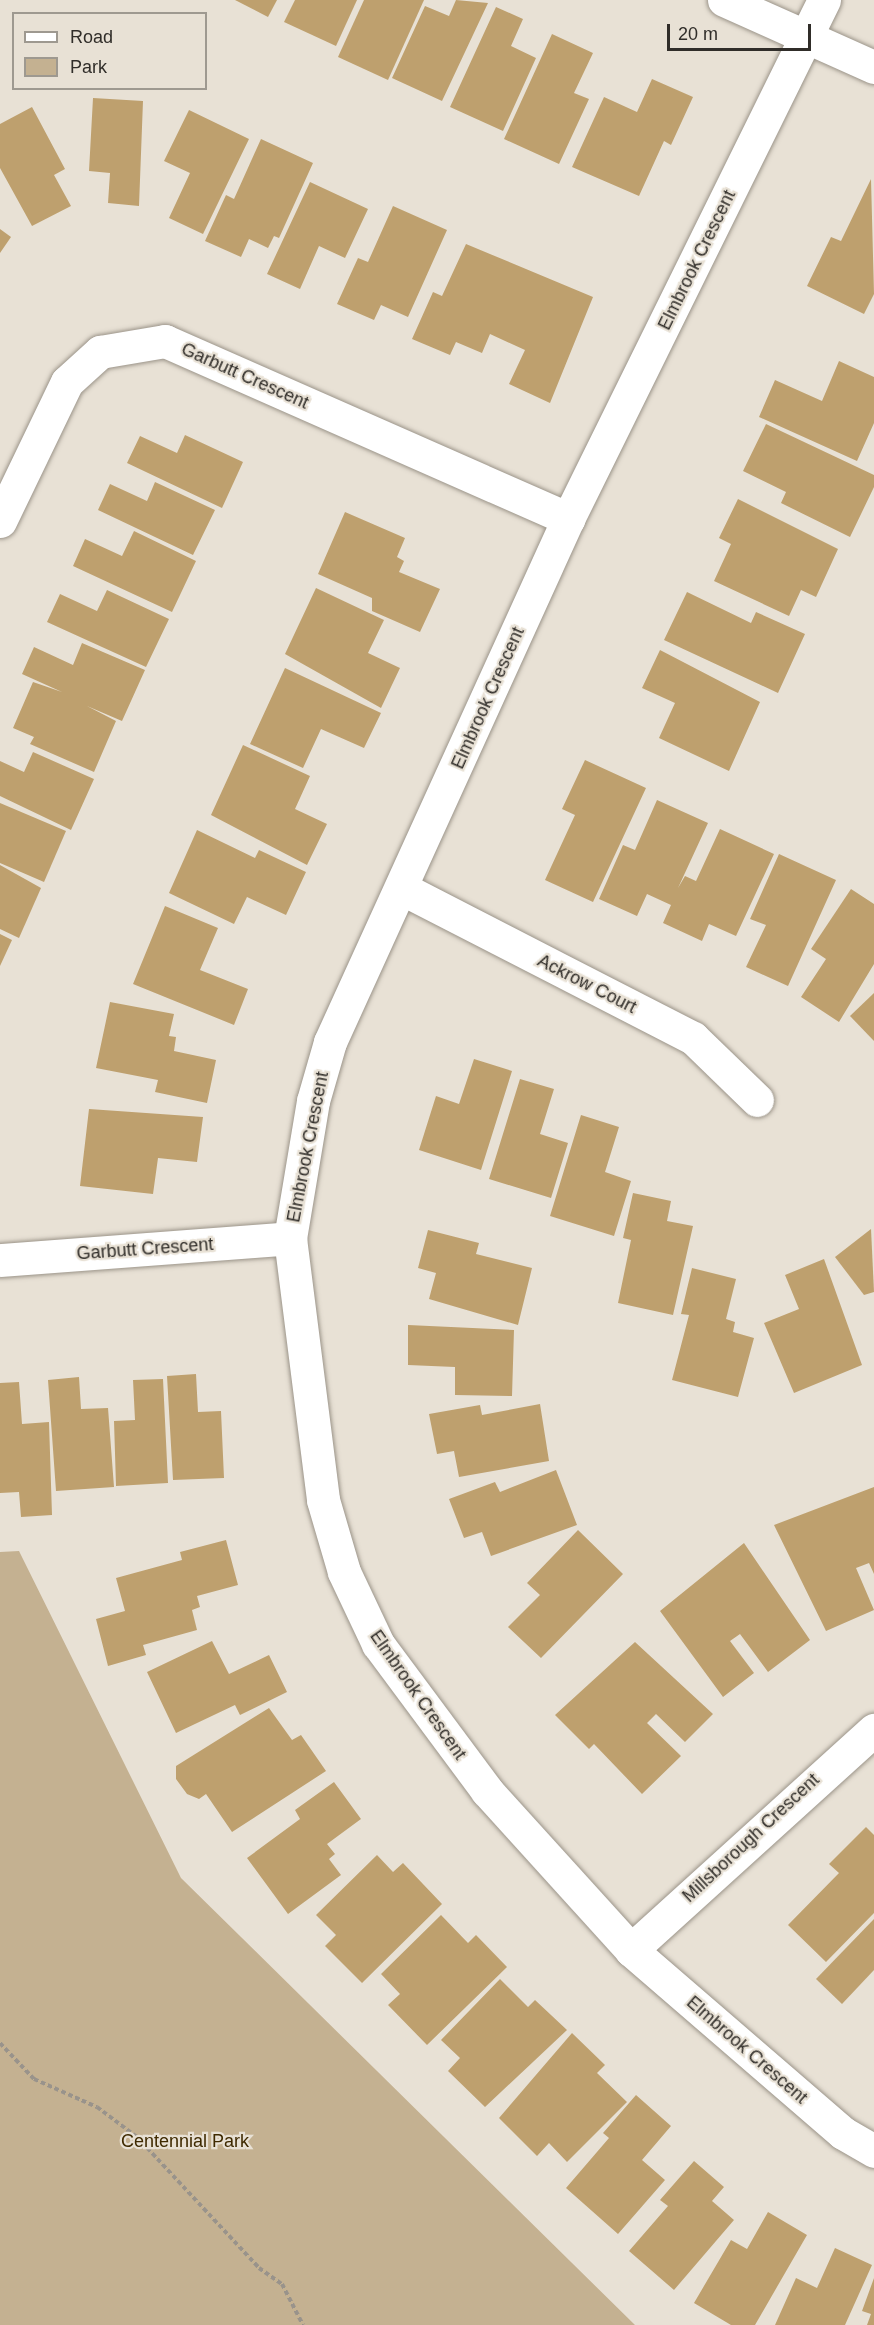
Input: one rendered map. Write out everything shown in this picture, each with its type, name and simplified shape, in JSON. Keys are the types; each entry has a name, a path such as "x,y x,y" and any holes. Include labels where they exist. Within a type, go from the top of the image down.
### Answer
{"street":[{"path":"724,0 874,67"},
{"name":"Elmbrook Crescent","path":"824,0 807,39 568,519 403,889 330,1042 313,1101 290,1238 310,1421 344,1572 378,1644 434,1724 560,1876 631,1950 843,2133 874,2151"},
{"name":"Garbutt Crescent","path":"0,521 67,382 100,352 165,341 568,519"},
{"name":"Ackrow Court","path":"403,889 693,1038 757,1100"},
{"name":"Garbutt Crescent","path":"0,1260 290,1238"},
{"name":"Millsborough Crescent","path":"631,1950 874,1730"}],"path":[{"path":"0,2043 34,2079 98,2107 137,2137 259,2268 282,2284 303,2325"}],"green space":[{"name":"Centennial Park","path":"19,1551 181,1878 635,2325 0,2325 0,1552"}],"building":[{"path":"235,0 277,0 268,17"},
{"path":"295,0 357,0 336,46 284,22"},
{"path":"364,0 424,0 388,80 338,57"},
{"path":"456,0 488,3 442,101 392,78 425,6 449,16"},
{"path":"496,7 523,19 511,46 536,58 503,131 450,107"},
{"path":"552,34 593,53 574,93 589,99 559,164 504,139"},
{"path":"652,79 693,97 671,145 664,141 639,196 572,167 604,97 637,112"},
{"path":"93,98 143,101 139,206 108,203 110,173 89,171"},
{"path":"32,107 65,169 54,175 71,206 32,226 0,168 0,124"},
{"path":"189,110 249,139 203,234 169,218 190,173 164,161"},
{"path":"261,139 313,163 279,238 274,236 268,248 249,239 241,257 205,241 226,195 234,199"},
{"path":"871,179 874,294 864,314 807,286 831,237 841,241"},
{"path":"310,182 368,209 345,258 319,246 300,289 267,274"},
{"path":"393,206 447,230 408,317 381,305 374,320 337,304 358,258 368,262"},
{"path":"0,229 11,237 0,253"},
{"path":"466,244 593,297 550,403 509,384 525,350 490,334 482,353 456,342 450,355 412,339 433,292 442,296"},
{"path":"839,361 874,377 874,423 857,461 759,417 775,380 822,401"},
{"path":"766,424 874,475 874,487 850,537 781,503 786,492 743,471"},
{"path":"185,435 243,462 222,508 127,463 140,436 177,453"},
{"path":"155,482 215,510 193,555 98,510 110,484 147,501"},
{"path":"738,499 838,549 816,597 801,590 789,616 714,581 731,544 719,538"},
{"path":"345,512 405,538 397,557 404,561 399,572 440,589 420,632 372,611 372,598 318,574"},
{"path":"134,531 196,561 172,612 73,566 85,539 122,556"},
{"path":"316,588 384,620 368,653 400,668 381,708 285,654"},
{"path":"107,590 169,619 146,667 47,622 60,594 97,611"},
{"path":"687,592 751,623 756,612 805,634 778,693 664,640"},
{"path":"82,643 145,670 122,721 87,706 116,721 94,772 30,744 34,737 13,728 33,682 62,692 22,674 34,647 73,665"},
{"path":"660,650 760,702 729,771 659,738 675,703 642,688"},
{"path":"285,668 381,713 364,748 321,729 303,768 250,744"},
{"path":"243,745 310,776 295,809 327,824 307,865 211,815"},
{"path":"33,752 94,779 71,830 0,796 0,761 24,772"},
{"path":"585,760 646,788 593,902 545,880 575,815 562,809"},
{"path":"657,800 708,823 678,888 685,876 696,881 720,829 774,854 736,936 709,924 702,941 663,923 671,905 647,894 637,916 599,899 623,845 635,850"},
{"path":"0,803 66,831 44,882 0,863"},
{"path":"197,830 255,858 259,850 306,872 286,915 247,897 234,924 169,893"},
{"path":"779,854 836,880 788,986 746,967 766,925 750,919"},
{"path":"0,865 41,888 19,938 0,929"},
{"path":"851,889 874,904 874,964 839,1022 801,997 826,959 811,949"},
{"path":"165,906 218,928 200,970 248,989 234,1025 133,984"},
{"path":"0,934 12,940 0,966"},
{"path":"874,993 874,1041 850,1016"},
{"path":"110,1002 174,1014 169,1036 176,1037 174,1051 216,1060 207,1103 155,1092 158,1080 96,1068"},
{"path":"474,1059 512,1071 481,1170 419,1150 436,1096 459,1104"},
{"path":"520,1079 554,1089 540,1134 568,1143 551,1198 489,1179"},
{"path":"89,1109 203,1117 197,1162 158,1158 153,1194 80,1186"},
{"path":"581,1115 619,1127 605,1172 631,1181 614,1236 550,1216"},
{"path":"633,1193 671,1201 667,1221 693,1226 673,1315 618,1303 631,1240 623,1238"},
{"path":"871,1229 874,1292 864,1295 835,1257"},
{"path":"428,1230 479,1243 476,1254 532,1268 518,1325 429,1299 436,1273 418,1268"},
{"path":"824,1259 862,1365 794,1393 764,1323 799,1309 785,1275"},
{"path":"692,1268 736,1279 726,1319 735,1322 733,1332 754,1338 738,1397 672,1380 689,1315 681,1314"},
{"path":"408,1325 514,1330 512,1396 455,1395 455,1367 408,1365"},
{"path":"196,1374 198,1412 221,1411 224,1478 173,1480 167,1376"},
{"path":"79,1377 81,1409 108,1408 114,1487 56,1491 48,1380"},
{"path":"163,1379 168,1483 116,1486 114,1421 135,1420 133,1380"},
{"path":"19,1382 22,1424 49,1422 52,1515 21,1517 19,1492 0,1493 0,1383"},
{"path":"540,1404 549,1461 459,1477 454,1451 437,1454 429,1414 480,1405 482,1415"},
{"path":"556,1470 577,1525 491,1556 482,1532 464,1538 449,1499 495,1482 500,1492"},
{"path":"874,1487 874,1574 869,1563 856,1568 874,1610 826,1631 774,1525"},
{"path":"578,1530 623,1574 541,1658 508,1627 540,1595 527,1583"},
{"path":"226,1540 238,1585 197,1596 200,1607 192,1610 197,1630 143,1645 146,1655 108,1666 96,1619 125,1611 116,1578 182,1560 180,1552"},
{"path":"744,1543 810,1640 768,1672 740,1634 730,1641 754,1673 723,1697 660,1611"},
{"path":"212,1641 229,1674 269,1655 287,1692 240,1715 235,1705 176,1733 147,1672"},
{"path":"635,1642 713,1714 685,1742 656,1714 647,1723 681,1756 642,1794 594,1744 589,1749 555,1715"},
{"path":"269,1708 292,1740 301,1735 326,1771 232,1832 206,1794 199,1799 187,1794 176,1779 176,1766"},
{"path":"334,1782 361,1819 327,1844 335,1854 329,1859 341,1875 288,1914 247,1858 300,1819 295,1810"},
{"path":"866,1827 874,1835 874,1913 826,1962 788,1925 839,1873 829,1864"},
{"path":"377,1855 393,1872 403,1863 442,1904 362,1983 325,1946 336,1935 316,1915"},
{"path":"441,1915 468,1943 476,1935 507,1967 427,2045 388,2005 400,1994 381,1974"},
{"path":"874,1919 874,1970 842,2004 816,1979"},
{"path":"500,1979 528,2007 535,2000 567,2030 485,2107 448,2071 460,2058 441,2040"},
{"path":"572,2033 605,2065 597,2073 627,2102 567,2162 549,2143 537,2156 499,2118"},
{"path":"636,2095 671,2126 642,2160 665,2180 618,2234 566,2188 609,2138 603,2133"},
{"path":"694,2161 724,2187 712,2201 734,2220 674,2290 629,2251 668,2206 660,2200"},
{"path":"768,2212 807,2235 755,2325 731,2325 694,2303 731,2240 747,2249"},
{"path":"835,2248 872,2265 845,2325 775,2325 796,2278 817,2288"},
{"path":"874,2278 874,2325 867,2325 871,2314 862,2311"}]}
